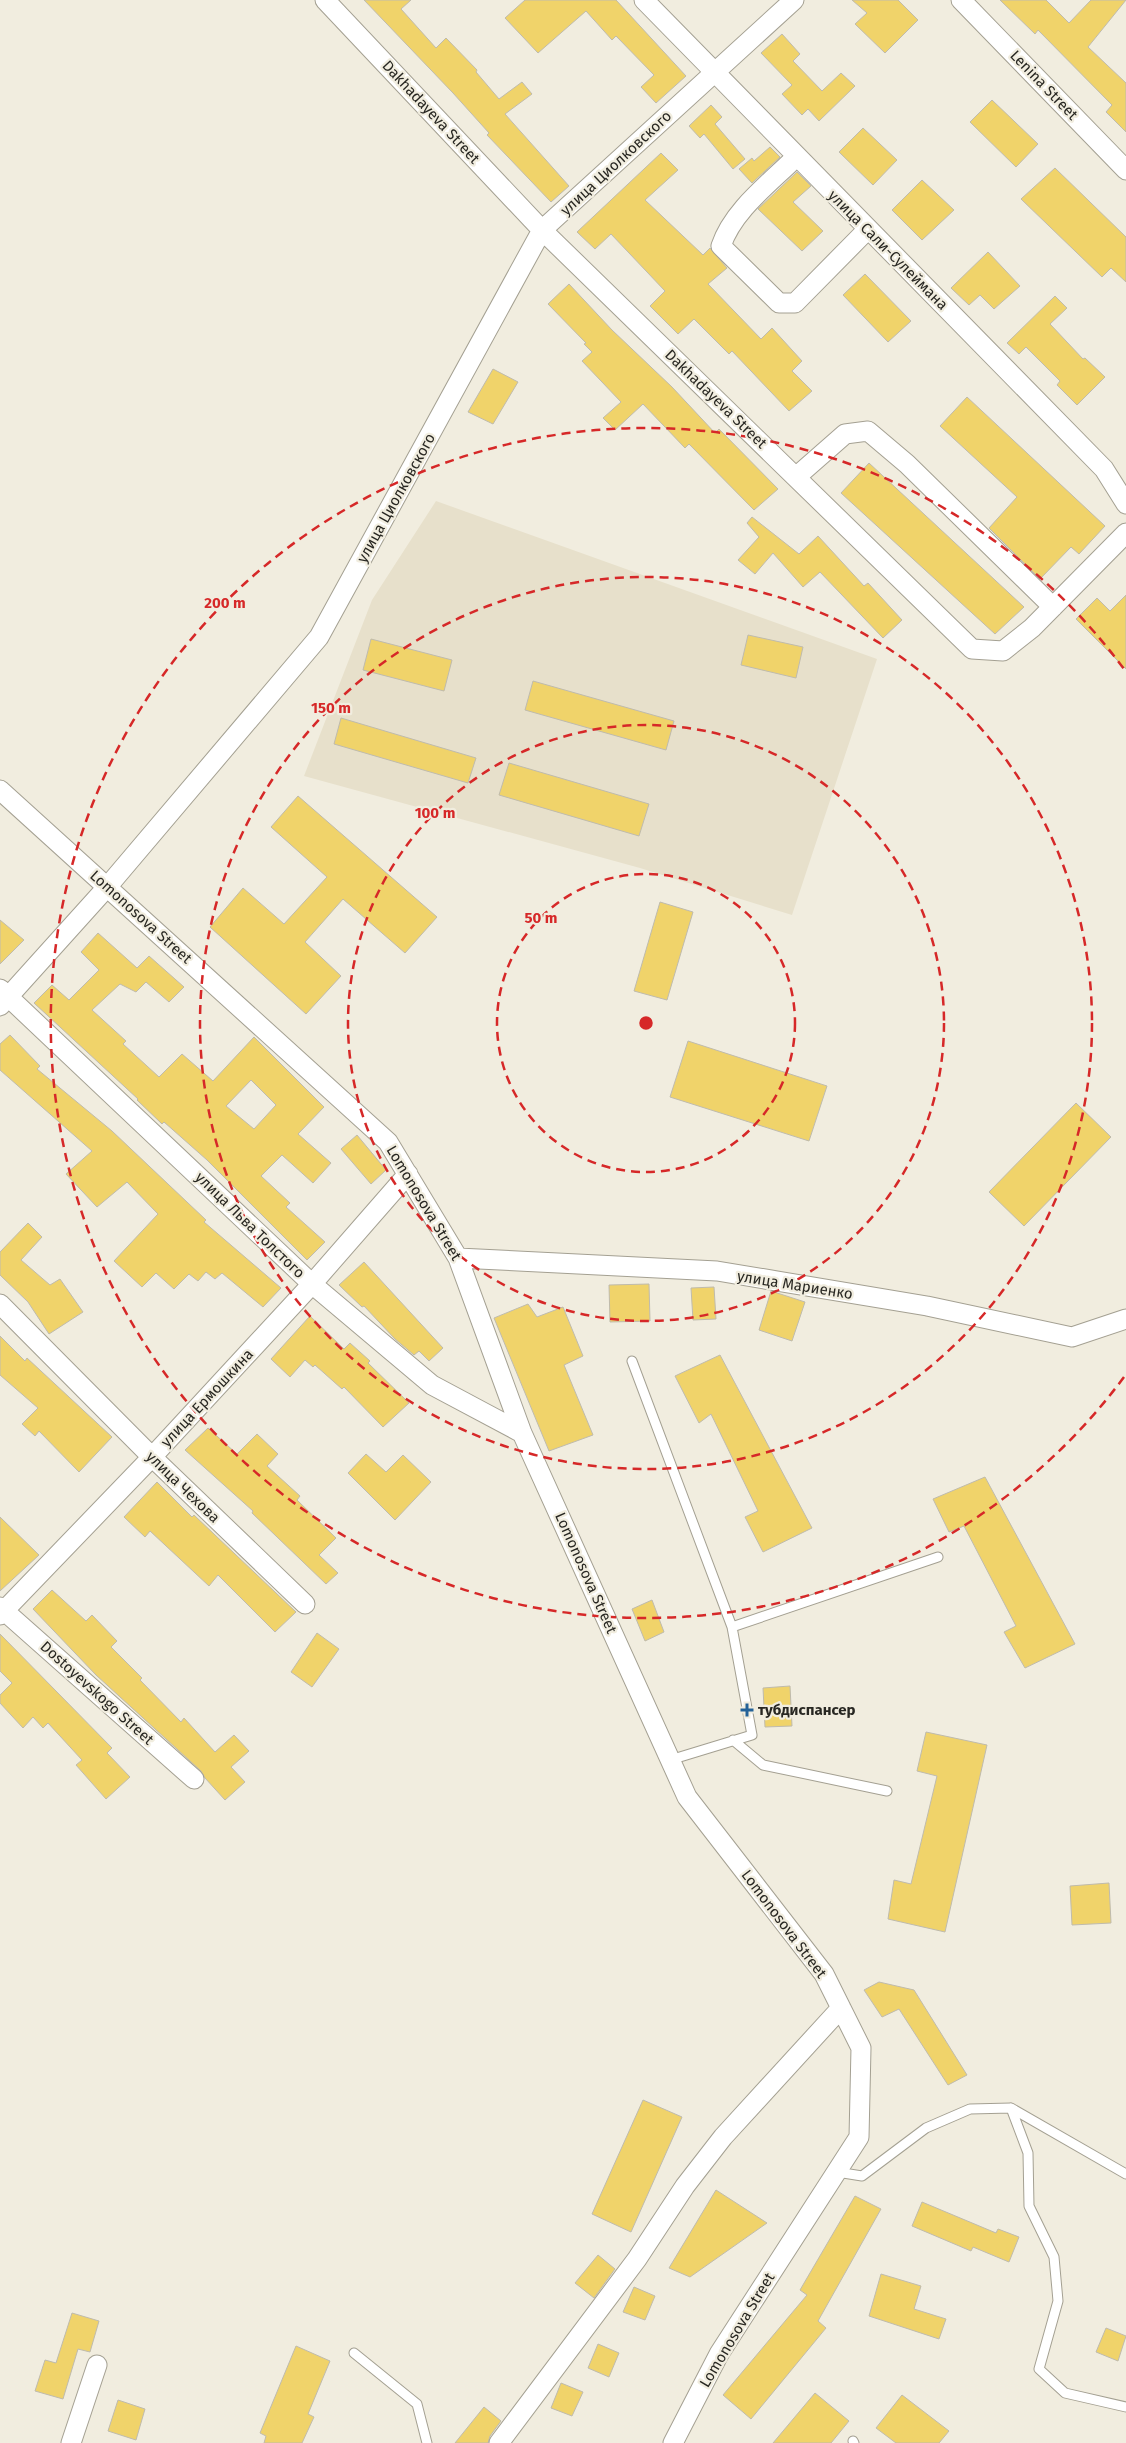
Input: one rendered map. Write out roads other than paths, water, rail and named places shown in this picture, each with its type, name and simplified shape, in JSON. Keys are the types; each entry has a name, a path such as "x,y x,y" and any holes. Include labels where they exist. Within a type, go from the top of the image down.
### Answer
{"street":[{"name":"Dakhadayeva Street","path":"325,0 542,230 972,649 1003,651 1053,607 1126,533"},
{"name":"улица Сали-Сулеймана","path":"644,0 1104,469 1126,504"},
{"name":"улица Циолковского","path":"3,997 108,886 320,637 542,230 794,0"},
{"name":"Lenina Street","path":"961,0 1126,170"},
{"path":"796,157 751,202 725,232 721,246 779,303 795,303 868,229"},
{"path":"796,477 845,434 868,431 907,464 1053,607"},
{"name":"Lomonosova Street","path":"0,790 388,1142 458,1258 522,1433 687,1797 824,1974 861,2048 860,2137 719,2354 673,2443"},
{"name":"улица Льва Толстого","path":"3,997 312,1284 432,1385 522,1433"},
{"name":"улица Ермошкина","path":"2,1611 152,1457 312,1284 408,1174"},
{"name":"улица Мариенко","path":"458,1258 717,1272 927,1306 1072,1338 1126,1319"},
{"name":"улица Чехова","path":"0,1304 152,1457 305,1604"},
{"name":"Dostoyevskogo Street","path":"2,1611 194,1779"},
{"path":"499,2443 637,2259 685,2186 724,2138 841,2008"},
{"path":"72,2443 97,2365"}],"lane":[{"path":"632,1361 732,1627 752,1735 670,1760"},
{"path":"732,1627 938,1558"},
{"path":"733,1740 763,1765 887,1791"},
{"path":"837,2172 862,2176 926,2128 970,2109 1011,2108 1124,2171"},
{"path":"1011,2108 1028,2153 1029,2206 1054,2257 1058,2301 1039,2370 1065,2393 1126,2407"},
{"path":"354,2353 417,2404 427,2443"}],"place":[{"name":"тубдиспансер","path":"747,1710"}]}
